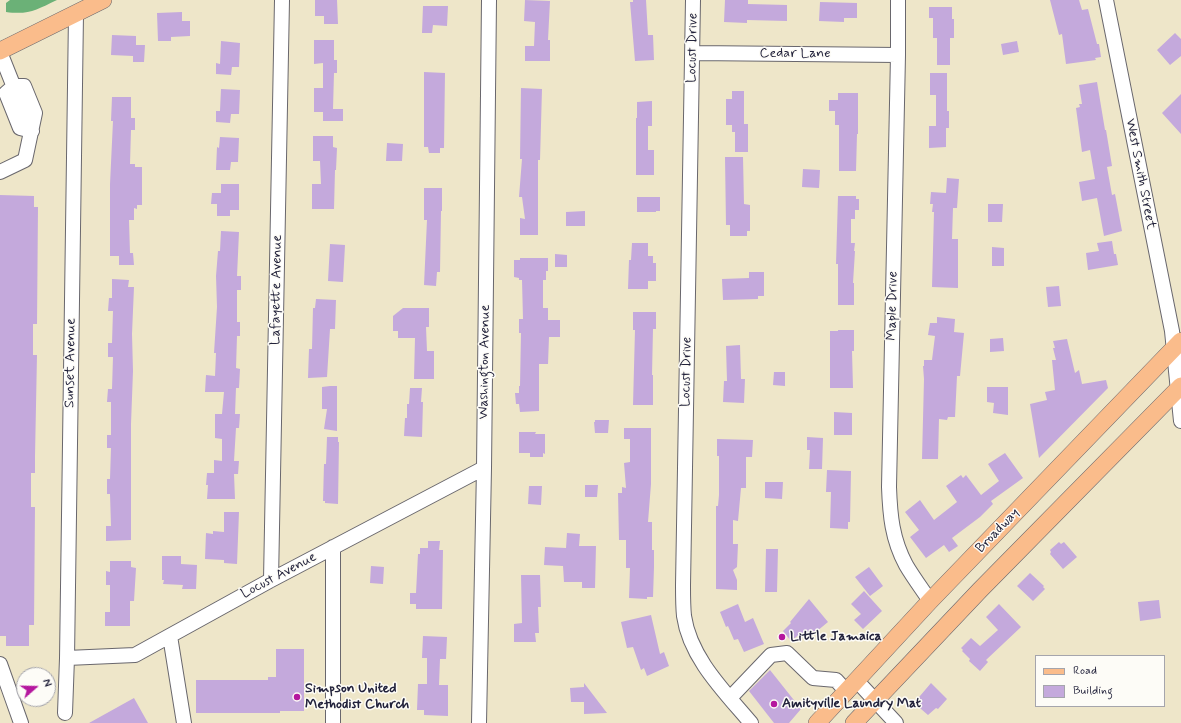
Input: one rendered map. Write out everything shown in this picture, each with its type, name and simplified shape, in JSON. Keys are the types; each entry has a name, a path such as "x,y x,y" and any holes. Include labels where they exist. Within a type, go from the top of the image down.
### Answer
{"main road":[{"path":"0,51 103,0"},
{"name":"Broadway","path":"817,723 930,601 1178,344"},
{"name":"Broadway","path":"854,723 980,590 1180,387"}],"street":[{"name":"Lafayette Avenue","path":"271,580 282,0"},
{"name":"Washington Avenue","path":"479,723 484,468 489,0"},
{"name":"Locust Drive","path":"693,0 683,585 684,617 693,646 710,672 751,723"},
{"name":"Maple Drive","path":"898,0 889,478 890,514 894,537 906,565 930,601"},
{"name":"West Smith Street","path":"1106,0 1178,344 1181,421"},
{"name":"Sunset Avenue","path":"65,713 76,14"},
{"path":"0,51 14,86"},
{"name":"Cedar Lane","path":"692,53 898,55"},
{"path":"0,172 25,160 32,130 35,113 24,86 14,86 6,93 15,117 20,128 32,130"},
{"name":"Locust Avenue","path":"67,658 135,655 271,580 484,468"},
{"path":"333,547 333,723"},
{"path":"170,636 184,723"},
{"path":"730,698 771,655 787,654 813,678 836,680 852,686 875,700 896,723"},
{"path":"0,664 21,723"}],"green space":[{"path":"10,0 57,0 32,11 14,13 6,12 6,3"}],"building":[{"path":"315,0 337,0 338,24 324,24 324,16 315,16"},
{"path":"525,0 550,1 548,40 550,40 550,61 525,61 525,46 534,46 535,22 524,21"},
{"path":"633,0 646,0 648,35 653,35 654,60 635,61 630,2 633,2"},
{"path":"725,0 748,0 748,4 787,5 787,21 747,20 747,23 724,22"},
{"path":"1050,0 1079,0 1082,10 1088,9 1097,44 1099,44 1101,57 1095,58 1096,60 1066,64 1062,34 1059,35"},
{"path":"820,2 857,3 857,18 844,18 844,22 819,21"},
{"path":"423,6 448,6 447,26 433,25 432,33 422,33"},
{"path":"929,7 952,7 952,19 954,19 954,38 950,38 950,65 937,65 937,38 933,38 933,18 929,18"},
{"path":"182,12 182,21 190,21 190,36 171,37 171,41 158,41 157,13"},
{"path":"1175,33 1181,39 1181,56 1170,65 1157,50"},
{"path":"112,35 136,36 136,45 145,45 144,62 133,62 133,56 111,55"},
{"path":"314,40 334,40 334,60 337,60 337,73 334,73 333,109 343,109 343,121 323,121 323,112 314,112 314,88 323,88 323,63 314,64"},
{"path":"221,41 240,43 239,67 232,67 231,75 216,74 216,63 220,64"},
{"path":"1017,41 1019,52 1003,55 1001,44"},
{"path":"424,72 445,73 444,148 440,148 440,153 429,153 428,147 424,147"},
{"path":"930,73 947,73 947,111 949,111 949,128 946,128 946,147 929,148 929,126 936,126 936,95 930,95"},
{"path":"1097,82 1112,166 1107,167 1112,195 1115,194 1122,231 1104,236 1097,198 1082,201 1079,182 1095,179 1090,150 1082,152 1076,108 1080,107 1079,104 1082,104 1079,85"},
{"path":"521,88 542,89 540,160 538,160 538,235 520,235 520,218 525,219 522,197 519,197 522,159 520,159"},
{"path":"221,89 240,90 239,114 231,114 230,123 216,122 216,111 220,111"},
{"path":"732,91 744,91 744,124 748,124 748,152 735,152 735,132 732,132 732,125 726,125 726,99 732,99"},
{"path":"838,93 858,93 856,171 839,171 839,125 835,125 835,111 829,111 829,100 838,100"},
{"path":"1181,94 1181,134 1162,113"},
{"path":"112,97 131,97 131,118 135,118 135,130 131,130 130,164 135,164 135,167 142,167 142,205 137,205 137,209 134,208 134,220 129,220 130,253 133,253 134,265 119,265 119,256 110,256 110,184 113,121 111,121"},
{"path":"652,101 652,126 648,126 648,150 654,150 654,175 636,175 637,102"},
{"path":"313,136 333,136 333,147 337,148 334,209 312,209 312,184 321,184 320,161 313,161"},
{"path":"220,137 239,138 238,162 231,162 230,170 216,170 217,147 219,148"},
{"path":"387,143 403,144 402,161 386,161"},
{"path":"725,157 743,157 744,204 750,205 750,231 747,231 747,236 730,236 730,225 726,225"},
{"path":"803,169 820,170 819,188 802,187"},
{"path":"947,178 959,179 957,208 953,208 952,239 958,239 958,288 932,287 934,212 932,212 933,204 930,204 931,192 946,193"},
{"path":"221,184 239,184 239,210 230,210 230,216 217,216 217,204 211,204 212,193 221,193"},
{"path":"424,188 442,188 440,272 437,272 436,286 424,285 427,220 424,220"},
{"path":"0,195 34,196 34,207 38,207 37,324 33,324 33,355 37,355 35,473 31,473 31,507 35,507 34,625 29,625 29,646 6,646 6,636 0,636"},
{"path":"838,196 856,196 856,199 859,199 859,210 855,210 855,219 851,219 851,243 855,243 853,283 854,305 838,305 838,264 836,264"},
{"path":"637,197 660,197 660,211 637,212"},
{"path":"988,204 1003,204 1002,222 988,222"},
{"path":"585,211 585,226 566,226 566,212"},
{"path":"221,231 239,232 237,276 241,276 241,290 237,290 237,322 240,322 240,336 237,336 236,368 240,369 239,388 236,388 235,414 240,414 239,428 236,428 234,461 239,461 238,474 234,474 235,499 207,499 207,473 214,473 214,460 222,461 222,439 215,438 215,414 222,414 224,392 205,392 206,375 215,376 216,353 214,353 217,307 216,276 218,251 220,251"},
{"path":"1112,241 1114,254 1116,254 1118,265 1088,270 1086,253 1099,251 1097,243"},
{"path":"632,243 648,243 648,256 653,256 653,263 656,263 656,281 648,281 648,289 628,289 629,260 631,260"},
{"path":"330,244 345,245 343,282 328,281"},
{"path":"992,247 1004,248 1004,266 992,266"},
{"path":"555,254 567,255 567,267 555,267"},
{"path":"520,258 548,258 546,280 543,280 543,308 548,308 548,320 560,320 560,337 549,337 548,364 539,364 539,411 520,412 519,404 516,404 515,393 519,393 520,386 521,333 519,333 519,319 523,319 522,280 514,277 514,260 520,260"},
{"path":"749,272 764,272 764,296 758,296 758,299 723,300 722,279 749,278"},
{"path":"112,279 129,280 128,287 134,287 132,334 131,540 106,541 106,526 111,526 110,494 107,494 107,479 110,479 111,448 107,448 107,435 111,435 111,402 107,402 108,389 112,389 113,357 108,357 108,343 112,343 113,311 108,311 109,298 112,298"},
{"path":"1059,286 1061,306 1048,307 1046,287"},
{"path":"316,299 336,300 335,329 330,329 327,377 308,378 309,349 312,349 313,308 315,308"},
{"path":"403,308 429,308 429,327 426,327 427,351 434,351 434,379 414,379 415,338 398,338 398,331 393,331 393,316"},
{"path":"633,312 656,312 656,329 653,329 653,405 633,405 635,330 633,330"},
{"path":"937,317 955,319 954,332 964,333 960,376 957,376 955,417 948,417 947,420 939,419 938,459 922,459 923,366 924,360 932,360 935,336 928,335 930,323 937,323"},
{"path":"854,330 854,351 852,351 853,388 830,388 830,331"},
{"path":"1003,338 1004,351 990,352 990,339"},
{"path":"1067,339 1075,373 1079,370 1082,384 1106,380 1108,388 1039,458 1030,404 1047,400 1045,392 1055,390 1052,360 1056,360 1053,341"},
{"path":"740,345 741,379 745,379 744,403 723,402 724,381 727,381 726,346"},
{"path":"774,372 785,372 785,386 773,385"},
{"path":"337,386 337,431 324,429 327,409 322,409 322,387"},
{"path":"987,387 1008,387 1008,415 993,413 994,403 987,402"},
{"path":"410,388 422,388 422,437 404,436 405,418 407,418 407,404 409,404"},
{"path":"834,412 852,413 852,435 834,435"},
{"path":"595,420 609,420 608,433 595,433"},
{"path":"624,428 651,428 651,484 648,522 652,522 652,550 654,550 654,567 653,597 647,597 647,599 629,598 630,568 626,568 626,540 619,540 618,493 622,493 622,487 626,488 624,463 630,462 630,439 624,439"},
{"path":"519,432 536,432 535,434 545,434 545,454 543,453 543,457 530,457 530,453 519,453"},
{"path":"327,437 338,437 339,442 338,504 325,503 325,501 323,501 324,464 326,464"},
{"path":"807,437 823,438 822,469 809,469 810,450 807,450"},
{"path":"717,439 753,440 752,457 746,457 746,488 741,488 738,521 733,520 733,544 738,544 737,567 733,570 737,580 737,590 716,589 716,506 718,506 719,495 719,456 717,456"},
{"path":"1005,453 1023,478 991,501 993,504 980,517 952,538 958,546 949,552 944,545 926,558 910,537 919,530 905,512 920,500 934,520 957,502 946,486 961,475 963,478 966,475 981,495 999,481 988,464"},
{"path":"827,470 851,471 850,522 848,522 848,529 830,528 831,492 826,492"},
{"path":"765,482 783,482 782,499 765,498"},
{"path":"585,485 598,485 597,497 585,497"},
{"path":"529,486 542,486 541,505 528,504"},
{"path":"224,512 239,512 237,564 224,563 224,560 205,559 206,533 213,534 213,531 224,532"},
{"path":"567,533 580,534 579,546 596,546 595,588 582,588 582,582 564,582 563,566 544,565 545,547 566,548"},
{"path":"428,541 440,541 439,550 443,550 442,609 416,609 416,604 410,604 410,593 416,593 418,554 420,554 420,548 428,548"},
{"path":"1059,542 1061,544 1064,542 1077,557 1063,569 1050,554 1050,550"},
{"path":"766,549 778,549 777,592 765,592"},
{"path":"162,556 181,556 181,564 197,565 196,589 182,589 183,585 163,584"},
{"path":"110,561 131,561 131,567 136,568 134,601 130,601 130,626 105,626 105,612 110,612 110,585 106,585 106,571 110,572"},
{"path":"371,566 384,567 383,584 370,583"},
{"path":"869,567 883,586 870,596 855,577"},
{"path":"1030,573 1044,586 1043,587 1045,589 1033,601 1017,586"},
{"path":"521,575 540,575 541,607 538,607 539,633 535,633 536,642 514,642 514,624 522,623"},
{"path":"864,591 882,611 863,629 854,620 861,614 851,604"},
{"path":"809,599 828,622 805,641 800,634 791,641 783,631"},
{"path":"1159,600 1161,618 1140,621 1138,602"},
{"path":"738,604 745,622 753,618 764,644 744,652 738,639 734,640 728,626 726,627 720,612"},
{"path":"999,604 1021,627 986,660 988,662 980,671 969,661 970,659 961,648 971,638 980,646 998,630 986,617"},
{"path":"651,615 660,654 664,652 669,666 647,676 644,668 641,670 633,647 627,648 621,622"},
{"path":"423,636 447,637 446,659 440,659 439,685 448,685 448,716 424,715 424,710 417,710 418,684 427,684 427,658 422,658"},
{"path":"276,649 304,649 304,711 280,711 280,713 196,713 196,680 268,680 268,677 276,677"},
{"path":"770,670 801,709 789,723 774,723 749,691"},
{"path":"584,683 607,713 584,714 584,702 571,702 570,688 584,687"},
{"path":"931,683 947,699 938,709 936,708 928,715 914,703"},
{"path":"134,698 148,723 89,723"}],"place":[{"name":"Little Jamaica","path":"782,637"},
{"name":"Simpson United Methodist Church","path":"297,697"},
{"name":"Amityville Laundry Mat","path":"774,704"}]}
